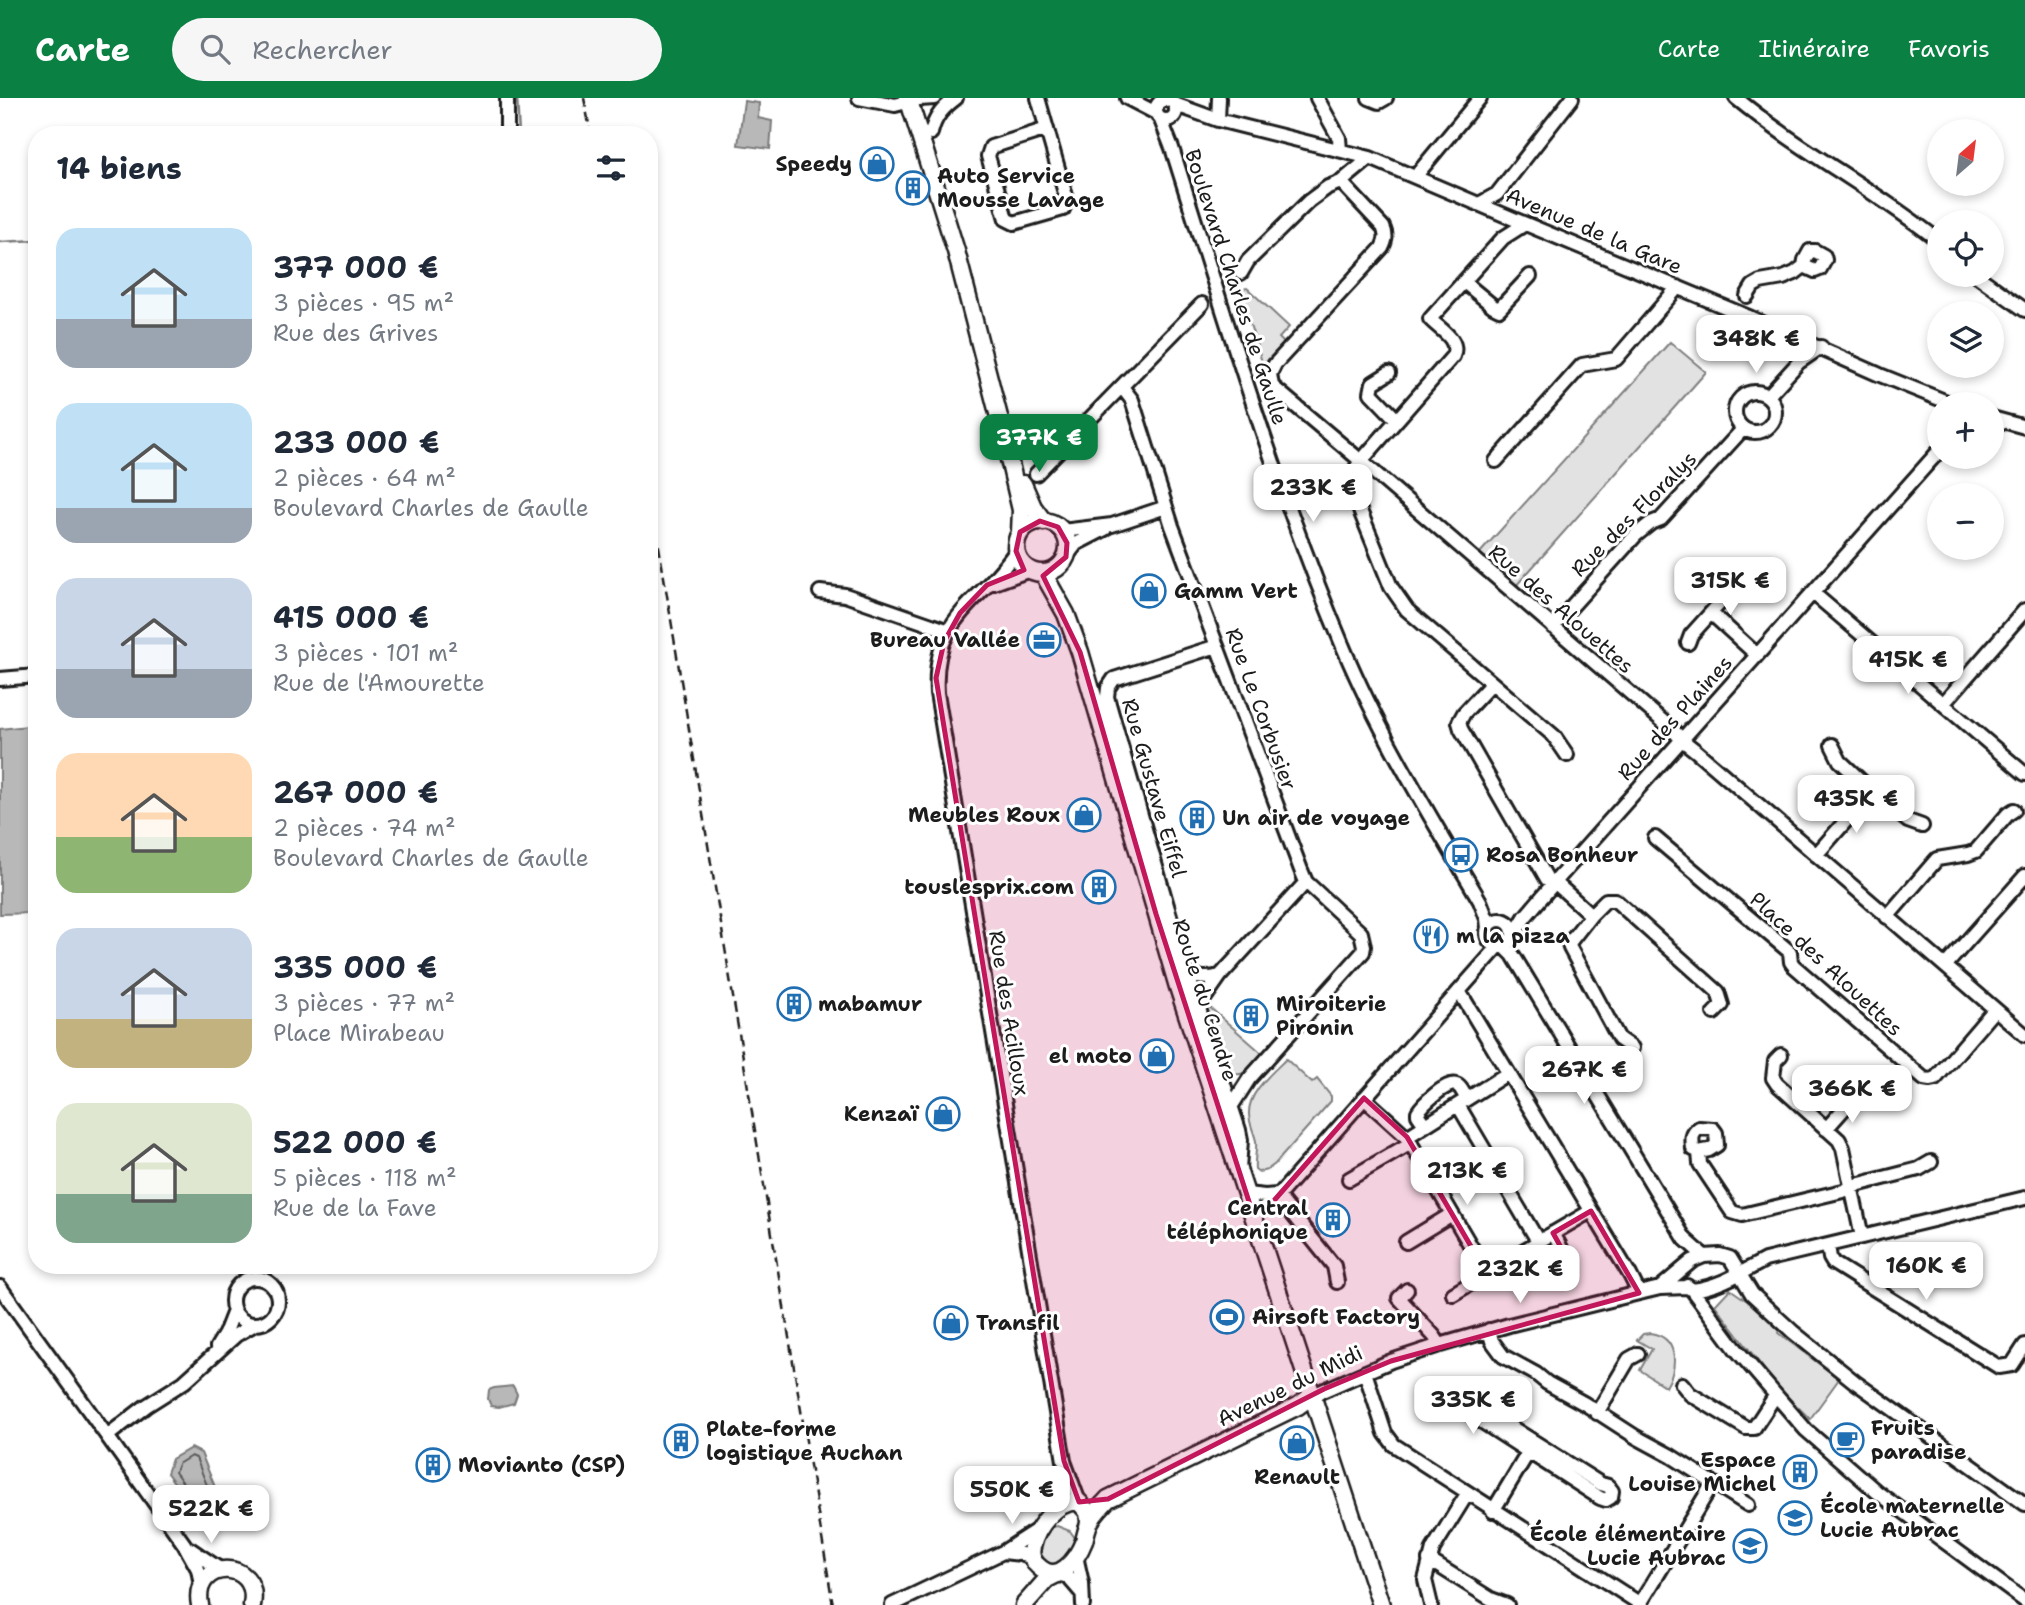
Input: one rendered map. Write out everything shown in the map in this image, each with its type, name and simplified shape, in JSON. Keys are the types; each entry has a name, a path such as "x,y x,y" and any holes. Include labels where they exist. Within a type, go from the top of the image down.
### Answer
{"main road":[{"path":"914,99 931,133 946,192 956,251"},
{"path":"914,99 1006,442 1021,510 1016,551 1019,560 1037,572 1052,571 1064,560 1067,543 1062,531 1054,524 1031,524 1020,532"},
{"path":"1006,442 1033,507 1044,522"},
{"name":"Route du Cendre","path":"1064,560 1062,584 1066,614 1080,652 1159,926 1380,1605"},
{"name":"Route du Cendre","path":"1037,572 1066,614"},
{"name":"Avenue du Midi","path":"1079,1502 1108,1499 1298,1406 1313,1395"},
{"name":"Avenue du Midi","path":"1089,1522 1108,1499"},
{"path":"1069,1502 1079,1502 1088,1512 1089,1522 1076,1556 1070,1564 1047,1579 1023,1605 1033,1582 1032,1544 1040,1528 1059,1508 1069,1502"},
{"path":"1032,1560 1041,1570 1057,1574"},
{"path":"197,1598 213,1573 229,1570 245,1577 250,1584 253,1604"}],"street":[{"path":"507,98 507,126"},
{"path":"859,98 895,105 914,99 936,98"},
{"path":"931,133 935,118 956,98"},
{"path":"1038,98 1047,129 1067,200 1063,209 1014,223 1006,219 988,156 991,147 1047,129"},
{"name":"Avenue de la Gare","path":"1130,98 1370,158 1927,394"},
{"path":"1215,119 1219,98"},
{"path":"1317,98 1339,138 1340,150"},
{"path":"1369,98 1379,102 1386,98"},
{"path":"1416,177 1480,98"},
{"path":"1479,204 1497,194 1572,98"},
{"path":"1735,98 1779,133 1927,232"},
{"name":"Boulevard Charles de Gaulle","path":"1167,109 1169,140 1261,430 1345,651 1400,763 1480,901 1487,919 1488,933"},
{"path":"1241,273 1248,261 1309,201 1328,187 1341,182 1370,158"},
{"name":"Rue des Alouettes","path":"1341,182 1383,227 1385,240 1382,247 1275,364 1270,380 1272,386 2025,1035"},
{"path":"1497,194 1503,215 1503,238"},
{"path":"1525,224 1503,238 1430,319 1453,342 1453,356 1361,461 1350,477 1350,486 1391,587 1407,610 1554,736 1567,755"},
{"path":"1747,296 1753,286 1760,282 1783,278 1804,266"},
{"path":"1464,282 1499,309 1530,276"},
{"path":"1665,282 1666,304"},
{"path":"1496,461 1582,365 1616,359 1678,287"},
{"path":"1993,287 2025,310"},
{"path":"1036,474 1202,304"},
{"path":"1799,362 1805,340"},
{"path":"1768,396 1799,362 1821,348"},
{"path":"1389,373 1373,383 1370,393 1397,420"},
{"name":"Rue Le Corbusier","path":"1122,387 1132,400 1166,507 1307,881"},
{"path":"1756,392 1768,396 1775,407 1771,425 1761,432 1743,429 1736,418 1736,405 1739,400 1744,395 1756,392"},
{"path":"2004,421 2025,427"},
{"name":"Rue des Floralys","path":"1553,627 1636,536 1651,523 1661,519 1743,429"},
{"name":"Rue des Plaines","path":"1254,1218 1261,1209 1271,1204 1485,961 1507,945 1525,917 1554,883 1927,465"},
{"path":"1064,560 1076,544 1112,525 1166,507"},
{"path":"1062,531 1112,525"},
{"name":"Rue des Acilloux","path":"1016,551 1005,567 967,604 949,631 938,662 937,693 1064,1461 1064,1483 1059,1508"},
{"name":"Rue des Acilloux","path":"988,585 1011,575 1037,572"},
{"path":"1688,643 1691,635 1745,575 1752,572"},
{"path":"820,592 845,595 949,631"},
{"path":"1813,593 2025,774"},
{"path":"1943,704 2025,610"},
{"path":"1711,613 1757,655"},
{"name":"Rue Gustave Eiffel","path":"1217,646 1114,679 1108,688 1107,698 1188,974 1241,1140 1238,1173"},
{"path":"0,679 28,677"},
{"path":"1492,683 1464,713 1459,722 1461,729 1547,879 1591,915"},
{"path":"1832,745 1840,761 1874,793 1908,821 1922,826"},
{"path":"1816,855 1864,800 1874,793"},
{"path":"1887,917 1937,859 1976,851 2014,810"},
{"name":"Place des Alouettes","path":"1655,838 1790,952 1794,966 1924,1079 1935,1079 1995,1009"},
{"path":"1945,966 2025,876"},
{"path":"1199,1006 1220,976 1307,881 1361,933 1363,952 1249,1079 1231,1107"},
{"path":"1632,1048 1619,1039 1569,943 1606,900 1615,900 1718,992 1722,1005 1714,1013"},
{"name":"Boulevard Charles de Gaulle","path":"1480,901 1505,921"},
{"path":"1485,961 1488,933 1496,921 1525,917"},
{"path":"1505,921 1513,929 1507,945"},
{"path":"1488,933 1493,944 1507,945"},
{"path":"1507,945 1685,1239 1695,1250 1693,1261 1682,1276 1724,1334 1806,1430 1868,1484 2021,1598 2007,1605"},
{"path":"1188,974 1207,979 1220,976"},
{"path":"1459,991 1639,1293"},
{"path":"1781,1055 1775,1061 1773,1078 1839,1140 1843,1148 1862,1237"},
{"path":"1349,1180 1409,1140 1425,1125 1508,1073"},
{"path":"1222,1077 1249,1079"},
{"path":"1425,1125 1418,1112 1429,1098 1451,1084 1460,1087 1462,1102 1538,1241"},
{"path":"1826,1129 1850,1102 1863,1097"},
{"path":"1364,1098 1409,1140 1479,1260 1488,1268"},
{"path":"1699,1152 1700,1164 1706,1174 1732,1212 1742,1215 1843,1191 1919,1169 1931,1162"},
{"path":"1246,1194 1277,1195 1334,1266 1337,1282"},
{"path":"1740,1273 1765,1260 2025,1198"},
{"path":"1453,1294 1483,1276 1488,1268 1497,1266 1591,1211"},
{"path":"1406,1242 1452,1214"},
{"path":"1517,1254 1524,1265 1529,1268 1537,1267 1559,1254 1561,1248 1553,1233"},
{"path":"1828,1246 1833,1263 1999,1367 2012,1365 2024,1347"},
{"path":"1693,1261 1720,1255 1765,1260"},
{"path":"1730,1258 1752,1294 1825,1359 2025,1504"},
{"name":"Avenue du Midi","path":"1660,1288 1693,1261"},
{"name":"Avenue du Midi","path":"1313,1395 1365,1372 1489,1330 1660,1288 1704,1289 1740,1273"},
{"path":"107,1436 146,1406 184,1382 236,1335 255,1324 265,1322 276,1311 278,1294 269,1282 255,1278 240,1283 233,1297 234,1311 225,1334 211,1356"},
{"path":"0,1287 184,1544 198,1569 197,1598"},
{"path":"1407,1290 1399,1298 1440,1345"},
{"path":"234,1311 239,1318 255,1324"},
{"path":"1489,1330 1503,1356 1748,1505"},
{"path":"1597,1413 1629,1359 1638,1354"},
{"path":"1365,1372 1387,1437 1401,1450 1641,1604 1713,1483"},
{"path":"1682,1384 1690,1394 1746,1428 1754,1428 1775,1396"},
{"path":"1473,1404 1484,1405 1495,1417 1608,1486 1612,1491 1611,1497 1603,1500 1529,1451 1470,1414 1469,1408 1473,1404"},
{"path":"1493,1511 1529,1451"},
{"name":"Rue des Acilloux","path":"1064,1461 1079,1502"},
{"path":"1430,1605 1425,1580 1429,1560 1467,1494"},
{"path":"892,1605 1003,1552 1040,1528"},
{"path":"184,1544 221,1570"},
{"path":"1003,1552 1021,1554 1032,1560"},
{"path":"1076,1556 1082,1583 1082,1598"},
{"path":"1429,1560 1491,1599 1507,1605"},
{"path":"1057,1574 1068,1577 1082,1598"}],"highlighted area":[{"path":"1040,521 1058,527 1067,543 1066,557 1043,576 1080,652 1156,914 1253,1214 1271,1204 1364,1098 1407,1137 1479,1260 1491,1270 1517,1254 1528,1272 1563,1251 1553,1233 1591,1211 1639,1293 1391,1361 1324,1389 1108,1499 1079,1502 1064,1461 936,678 944,642 960,613 987,585 1024,570 1016,551 1020,532"}],"shaded area":[{"path":"1247,288 1289,327 1279,338 1284,343 1263,365 1239,290"},
{"path":"1670,342 1706,372 1515,587 1479,554"},
{"path":"1207,1005 1263,1054 1244,1073 1234,1073 1223,1063 1206,1014"},
{"path":"1286,1059 1312,1083 1317,1079 1331,1096 1331,1101 1275,1164 1259,1172 1255,1169 1256,1141 1250,1121 1250,1106 1262,1084"},
{"path":"1730,1289 1756,1307 1779,1330 1778,1333 1839,1379 1810,1419 1777,1386 1715,1305"},
{"path":"1650,1333 1666,1340 1671,1347 1673,1371 1666,1387 1640,1370 1652,1349 1637,1340 1643,1334"},
{"path":"1057,1526 1070,1531 1075,1538 1062,1560 1052,1565 1042,1560 1040,1553 1050,1528"}],"water":[{"path":"744,101 759,103 758,118 772,121 770,149 738,145"},
{"path":"28,726 28,913 0,914 0,729"},
{"path":"513,1386 517,1394 514,1403 491,1406 488,1399 489,1390"},
{"path":"191,1448 201,1453 224,1509 223,1519 215,1526 204,1523 167,1473 172,1459"}],"waterway":[{"path":"517,98 519,126"},
{"path":"0,242 28,240"}],"railway":[{"path":"584,98 589,126"},
{"path":"658,541 833,1605"}],"place":[{"name":"Speedy","path":"877,164"},
{"name":"Auto Service Mousse Lavage","path":"913,188"},
{"name":"Gamm Vert","path":"1149,591"},
{"name":"Bureau Vallée","path":"1044,640"},
{"name":"Meubles Roux","path":"1084,815"},
{"name":"Un air de voyage","path":"1197,818"},
{"name":"Rosa Bonheur","path":"1461,855"},
{"name":"touslesprix.com","path":"1099,887"},
{"name":"m la pizza","path":"1431,936"},
{"name":"mabamur","path":"794,1004"},
{"name":"Miroiterie Pironin","path":"1251,1016"},
{"name":"el moto","path":"1157,1056"},
{"name":"Kenzaï","path":"943,1114"},
{"name":"Central téléphonique","path":"1333,1220"},
{"name":"Airsoft Factory","path":"1227,1317"},
{"name":"Transfil","path":"951,1323"},
{"name":"Fruits paradise","path":"1847,1440"},
{"name":"Plate-forme logistique Auchan","path":"681,1441"},
{"name":"Renault","path":"1297,1443"},
{"name":"Movianto (CSP)","path":"433,1465"},
{"name":"Espace Louise Michel","path":"1800,1472"},
{"name":"École maternelle Lucie Aubrac","path":"1795,1518"},
{"name":"École élémentaire Lucie Aubrac","path":"1750,1546"}]}
